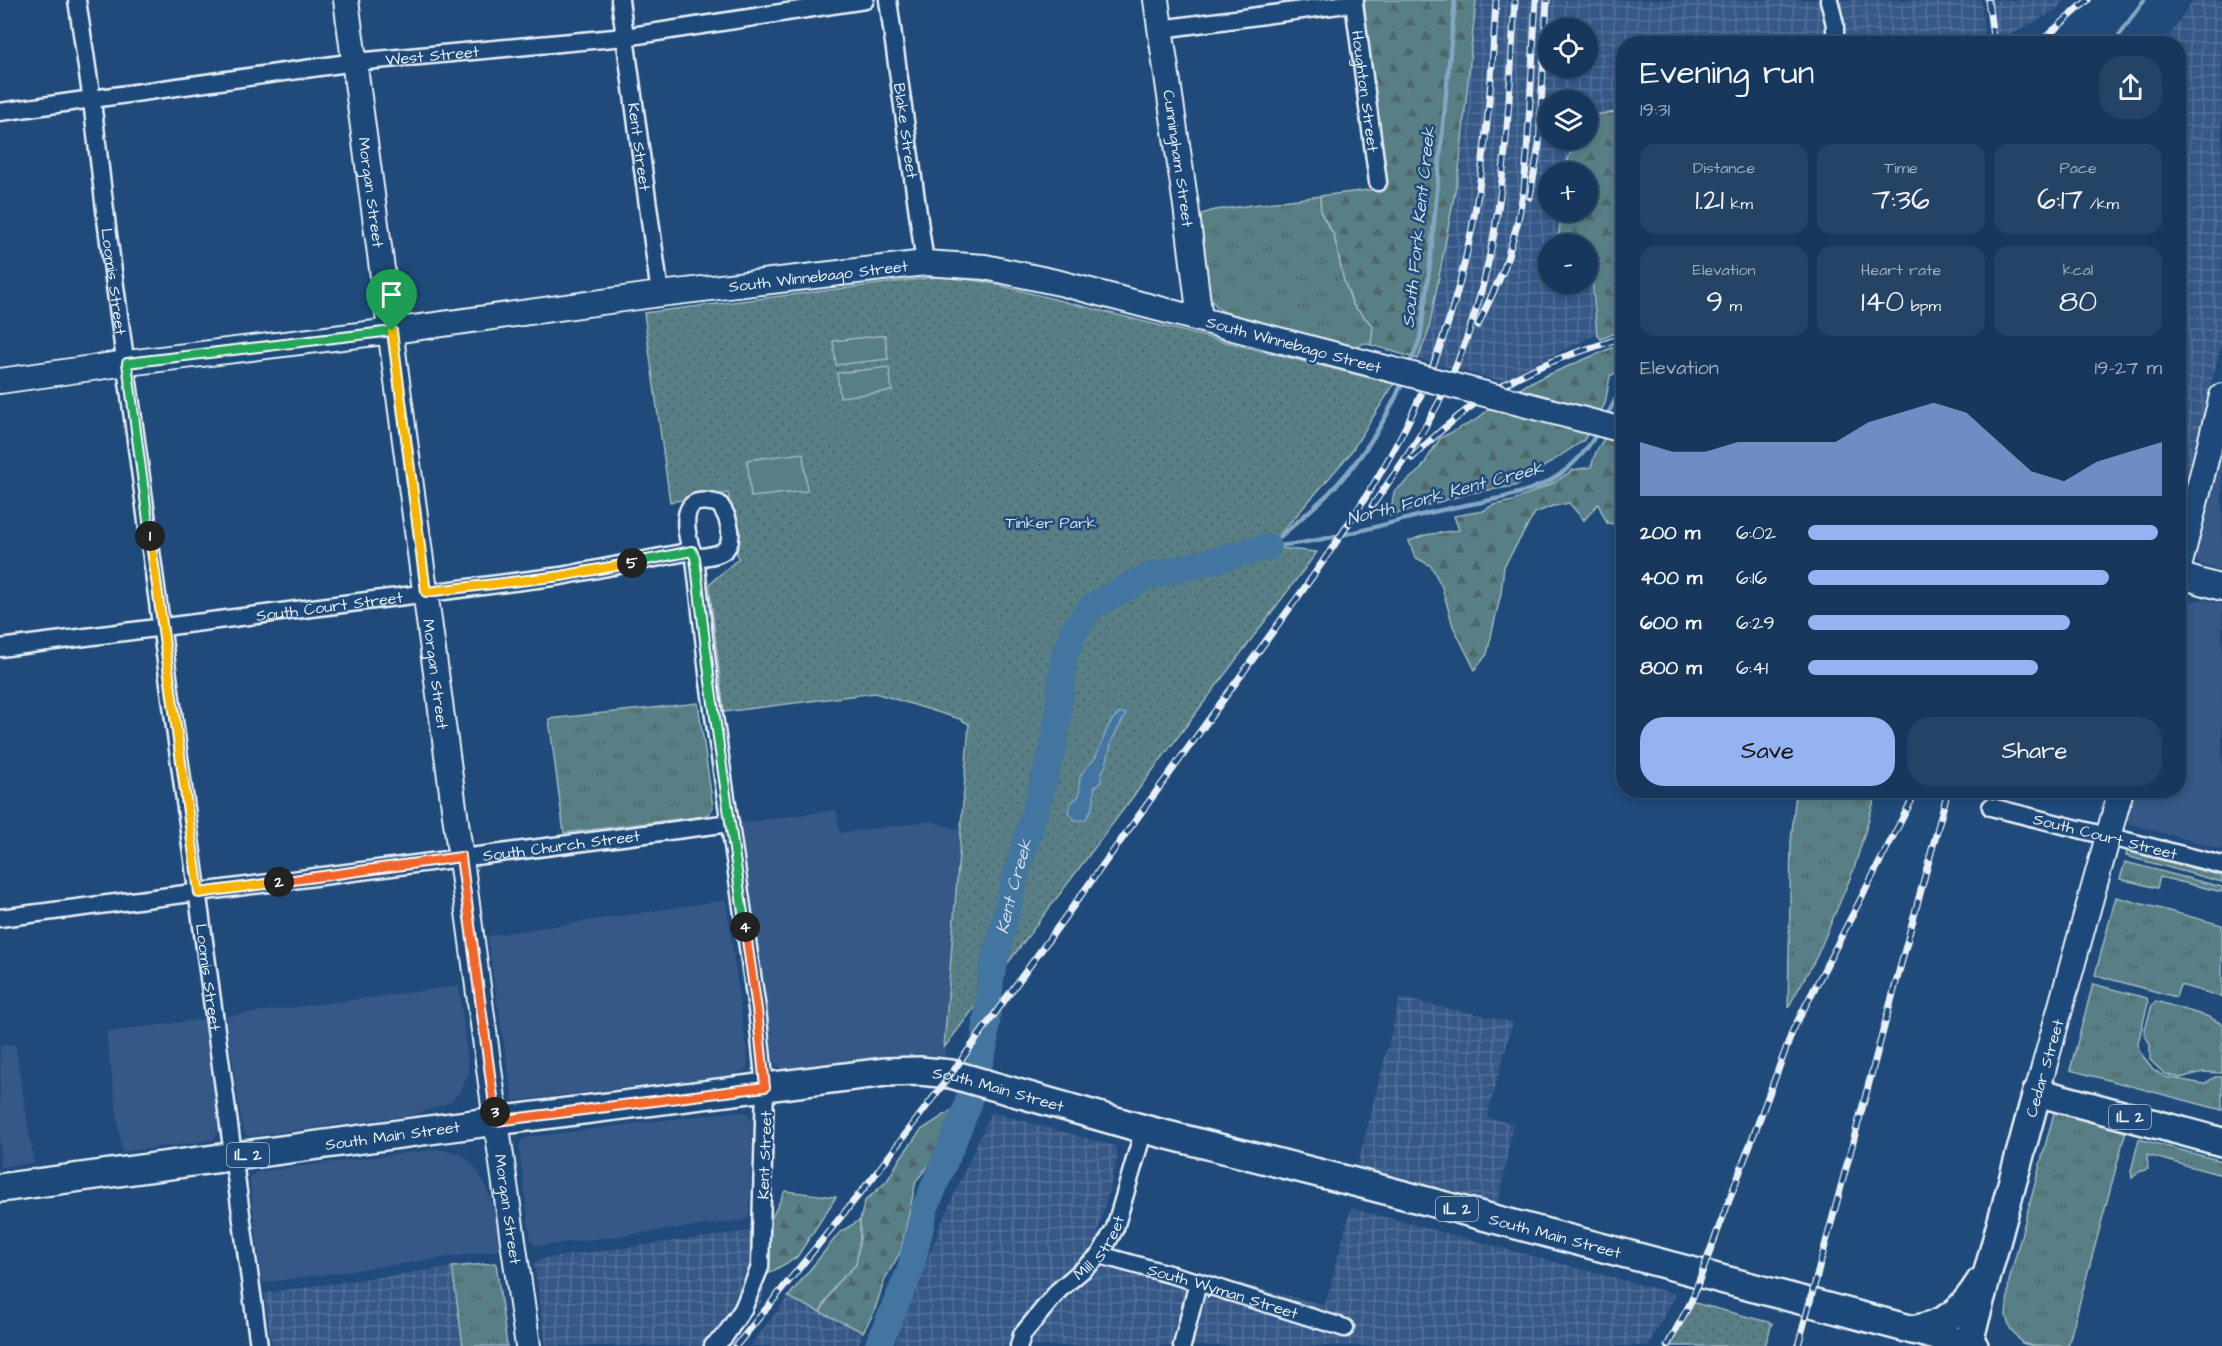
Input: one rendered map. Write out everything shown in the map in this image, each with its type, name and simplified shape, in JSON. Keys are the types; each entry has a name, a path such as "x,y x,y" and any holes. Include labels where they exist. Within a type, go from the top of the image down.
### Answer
{"main road":[{"name":"Morgan Street","path":"346,0 528,1346"},
{"name":"Cunningham Street","path":"1156,0 1200,319"},
{"name":"South Winnebago Street","path":"0,381 660,294 925,263 985,267 1060,282 1616,428"},
{"path":"2186,539 2222,396"},
{"path":"2186,577 2222,588"},
{"name":"Cedar Street","path":"1970,1346 1988,1271 2119,798"},
{"name":"South Main Street","path":"0,1188 496,1121 886,1072 919,1071 958,1077 1002,1088 1144,1129 1366,1185 1970,1346"},
{"name":"IL 2","path":"2037,1092 2222,1142"},
{"name":"IL 2","path":"1912,1330 1941,1323 1954,1314 1967,1302 1988,1271"}],"street":[{"name":"Loomis Street","path":"76,0 92,101 259,1346"},
{"name":"Kent Street","path":"620,0 660,294"},
{"name":"West Street","path":"0,112 92,101 355,62 625,37 865,0"},
{"name":"Blake Street","path":"888,0 925,263"},
{"path":"1829,0 1835,25 1835,36"},
{"path":"1161,28 1354,1"},
{"name":"Houghton Street","path":"1354,1 1378,182"},
{"name":"Kent Street","path":"694,555 757,1009 766,1118 759,1267 743,1309 724,1337 713,1346"},
{"name":"South Court Street","path":"0,648 561,576 694,555"},
{"name":"South Court Street","path":"1991,807 2222,865"},
{"name":"South Church Street","path":"0,918 730,823"},
{"name":"Mill Street","path":"1019,1346 1022,1335 1059,1290 1100,1255 1115,1228 1144,1129"},
{"name":"South Wyman Street","path":"1100,1255 1198,1282 1345,1328"},
{"path":"1182,1346 1198,1282"}],"shaded area":[{"path":"1476,0 1981,0 1984,36 1616,36 1616,112 1598,114 1598,90 1538,90 1538,150 1572,150 1568,162 1538,162 1538,222 1560,222 1559,234 1538,234 1538,294 1593,294 1597,334 1501,381 1418,359 1429,329 1459,170"},
{"path":"1991,0 2066,0 2053,12 2014,33 1998,36"},
{"path":"2193,0 2222,0 2222,342 2186,479 2186,36 2169,36"},
{"path":"2222,443 2222,571 2196,561 2195,551"},
{"path":"2196,600 2222,604 2222,850 2128,823 2127,811 2130,798 2186,798 2186,605"},
{"path":"1120,713 1126,714 1112,740 1106,765 1101,774 1101,782 1094,788 1092,808 1085,820 1075,819 1068,812 1071,803 1079,796 1080,777 1095,758 1111,721"},
{"path":"837,810 840,833 931,821 961,830 944,1048 947,1062 913,1057 889,1057 783,1070 775,1064 740,823"},
{"path":"726,900 748,1062 746,1070 733,1075 513,1101 487,936"},
{"path":"459,986 469,1073 460,1092 451,1102 414,1115 247,1135 242,1127 226,1016"},
{"path":"1400,998 1513,1022 1487,1117 1513,1124 1498,1207 1355,1168"},
{"path":"205,1019 219,1129 214,1139 122,1152 106,1032"},
{"path":"15,1044 34,1163 0,1167 0,1046"},
{"path":"737,1111 747,1113 753,1123 749,1215 746,1220 538,1246 531,1242 519,1148 522,1140 528,1137"},
{"path":"991,1112 1115,1146 1117,1160 1097,1235 1136,1257 1325,1305 1351,1208 1676,1294 1648,1346 894,1346 941,1224"},
{"path":"439,1149 461,1154 477,1170 494,1208 501,1250 262,1283 250,1184 250,1178 256,1172"},
{"path":"766,1229 768,1274 761,1303 728,1346 546,1346 534,1263 539,1259"},
{"path":"452,1267 463,1346 272,1346 264,1293"},
{"path":"788,1297 863,1332 859,1346 750,1346"}],"green space":[{"path":"1365,0 1476,0 1459,170 1429,329 1418,359 1371,345 1373,326 1353,305 1344,281 1334,235 1321,213 1320,196 1376,189 1362,7"},
{"path":"1616,112 1616,333 1601,339 1597,334 1593,294 1598,294 1598,234 1559,234 1560,222 1598,222 1598,162 1568,162 1572,150 1598,150 1598,114"},
{"path":"1320,196 1321,213 1334,235 1344,281 1353,305 1373,326 1371,345 1364,343 1358,347 1224,312 1209,297 1198,215 1215,210"},
{"name":"Tinker Park","path":"944,276 986,282 1394,384 1349,455 1269,547 1317,552 944,1048 969,724 960,719 875,693 724,712 709,584 738,559 728,493 670,502 644,313"},
{"path":"885,335 888,359 836,365 833,341"},
{"path":"1616,346 1616,373 1610,376 1605,404 1584,440 1515,486 1470,493 1390,516 1394,492 1421,469 1440,438 1478,419 1488,409 1531,382"},
{"path":"889,367 892,391 840,397 837,373"},
{"path":"1616,417 1616,524 1607,523 1598,504 1584,520 1569,503 1535,513 1504,566 1501,593 1487,654 1475,670 1453,626 1442,587 1431,566 1415,557 1409,541 1425,535 1459,530 1454,516 1483,511 1493,505 1513,501 1555,482 1573,470 1591,467 1596,452"},
{"path":"803,453 807,491 751,497 747,460"},
{"path":"698,703 713,807 710,813 704,816 564,833 549,719"},
{"path":"1795,798 1875,798 1854,869 1817,956 1788,1008 1791,842"},
{"path":"2127,851 2222,876 2222,882 2126,856"},
{"path":"2125,862 2222,887 2222,892 2160,877 2157,888 2120,879"},
{"path":"2116,897 2222,925 2222,997 2180,985 2176,997 2095,975"},
{"path":"2093,984 2147,998 2148,1003 2138,1043 2139,1051 2153,1069 2165,1077 2204,1084 2215,1077 2222,1077 2222,1110 2070,1070"},
{"path":"2156,1001 2209,1017 2222,1024 2222,1073 2203,1072 2180,1078 2165,1074 2150,1060 2150,1045 2144,1033 2152,1005"},
{"path":"2055,1109 2127,1127 2068,1346 2033,1346 2022,1343 2010,1328 2006,1316 2009,1281"},
{"path":"952,1110 933,1160 916,1181 901,1251 885,1279 874,1312 863,1332 820,1312 837,1283 856,1265 860,1220 865,1201 887,1181 921,1130"},
{"path":"2139,1139 2222,1161 2222,1175 2147,1155 2148,1169 2132,1178 2131,1171"},
{"path":"785,1191 836,1197 797,1257 768,1274 766,1229"},
{"path":"860,1220 856,1265 837,1283 820,1312 788,1297 840,1232"},
{"path":"496,1263 507,1346 463,1346 452,1267"},
{"path":"1691,1302 1772,1323 1765,1346 1667,1346"}],"waterway":[{"name":"South Fork Kent Creek","path":"1408,368 1420,339 1430,264 1455,0"},
{"name":"North Fork Kent Creek","path":"2119,36 2144,0"},
{"name":"South Fork Kent Creek","path":"1268,547 1327,495 1350,470 1388,412 1403,381"},
{"name":"North Fork Kent Creek","path":"1605,419 1616,399"},
{"name":"North Fork Kent Creek","path":"1268,547 1289,545 1372,528 1433,512 1503,498 1530,489 1551,480 1567,469 1588,447 1598,431"},
{"name":"Kent Creek","path":"878,1346 910,1271 925,1208 966,1110 984,1047 991,976 1013,885 1055,742 1064,656 1076,627 1091,607 1146,577 1268,547"}],"railway":[{"path":"736,1346 874,1176 951,1074 1303,590 1386,464 1426,383 1458,290 1478,195 1489,99 1496,0"},
{"path":"1372,506 1439,403 1473,321 1495,231 1501,186 1515,0"},
{"path":"1478,325 1504,269 1517,225 1524,189 1536,0"},
{"path":"1530,197 1539,145 1547,0"},
{"path":"1988,0 1993,36"},
{"path":"2047,36 2088,0"},
{"path":"1412,458 1458,417 1511,381 1548,363 1616,339"},
{"path":"1667,1346 1691,1302 1793,1030 1913,798"},
{"path":"1798,1346 1946,798"}],"route":[{"path":"392,331 426,592 561,576 692,551 695,558 710,682 757,1009 765,1087 496,1121 461,857 199,893 127,363 392,331"}]}
